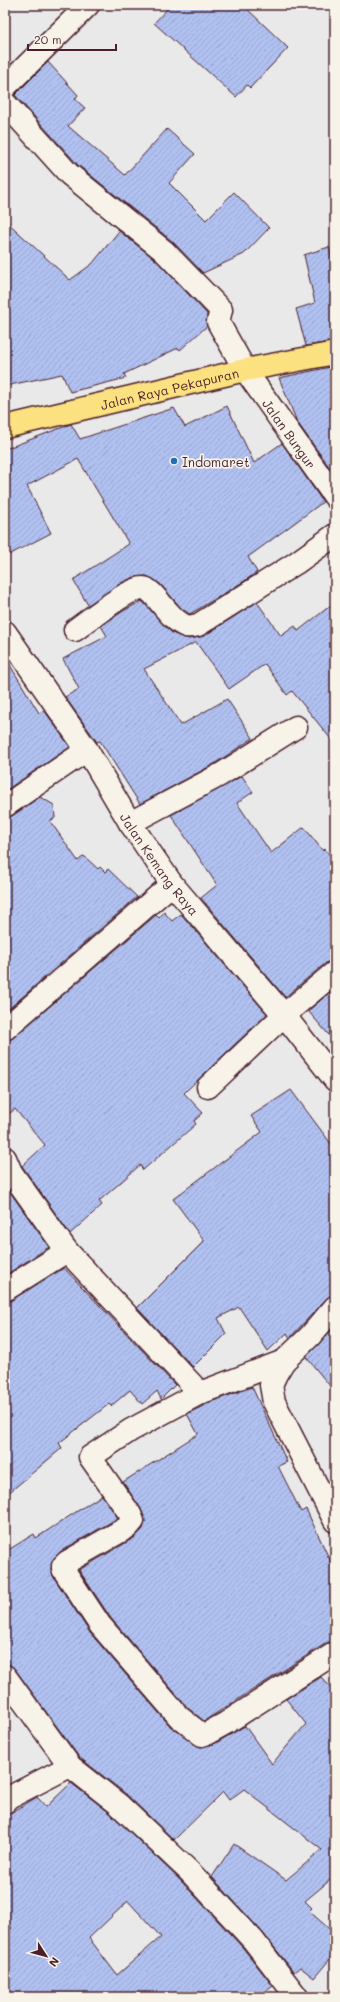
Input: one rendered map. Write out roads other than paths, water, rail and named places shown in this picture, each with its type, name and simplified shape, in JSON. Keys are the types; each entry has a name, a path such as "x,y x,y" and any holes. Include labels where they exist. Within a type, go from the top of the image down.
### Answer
{"main road":[{"name":"Jalan Raya Pekapuran","path":"5,427 245,370 335,353"}],"street":[{"path":"5,87 88,5"},
{"name":"Jalan Bungur","path":"5,103 68,174 164,251 221,310 218,322 245,370 335,497"},
{"path":"75,630 130,592 143,588 151,592 160,604 178,622 187,626 198,625 296,563 335,535"},
{"name":"Jalan Kemang Raya","path":"5,632 87,750 130,823 172,884 284,1015 335,1080"},
{"path":"130,823 220,775 296,726"},
{"path":"5,806 87,750"},
{"path":"5,1029 172,884"},
{"path":"208,1087 284,1015 335,972"},
{"path":"5,1158 11,1172 66,1251 200,1393"},
{"path":"5,1290 66,1251"},
{"path":"335,1307 310,1336 284,1361 272,1384 274,1402 335,1521"},
{"path":"284,1361 200,1393 131,1430 90,1457 130,1514 133,1521 128,1527 67,1562 63,1566 63,1569 100,1625 186,1723 202,1734 208,1733 335,1653"},
{"path":"5,1676 70,1766 118,1804 190,1872 253,1940 297,1997"},
{"path":"5,1802 10,1797 70,1766"}],"place":[{"name":"Indomaret","path":"174,461"}]}
